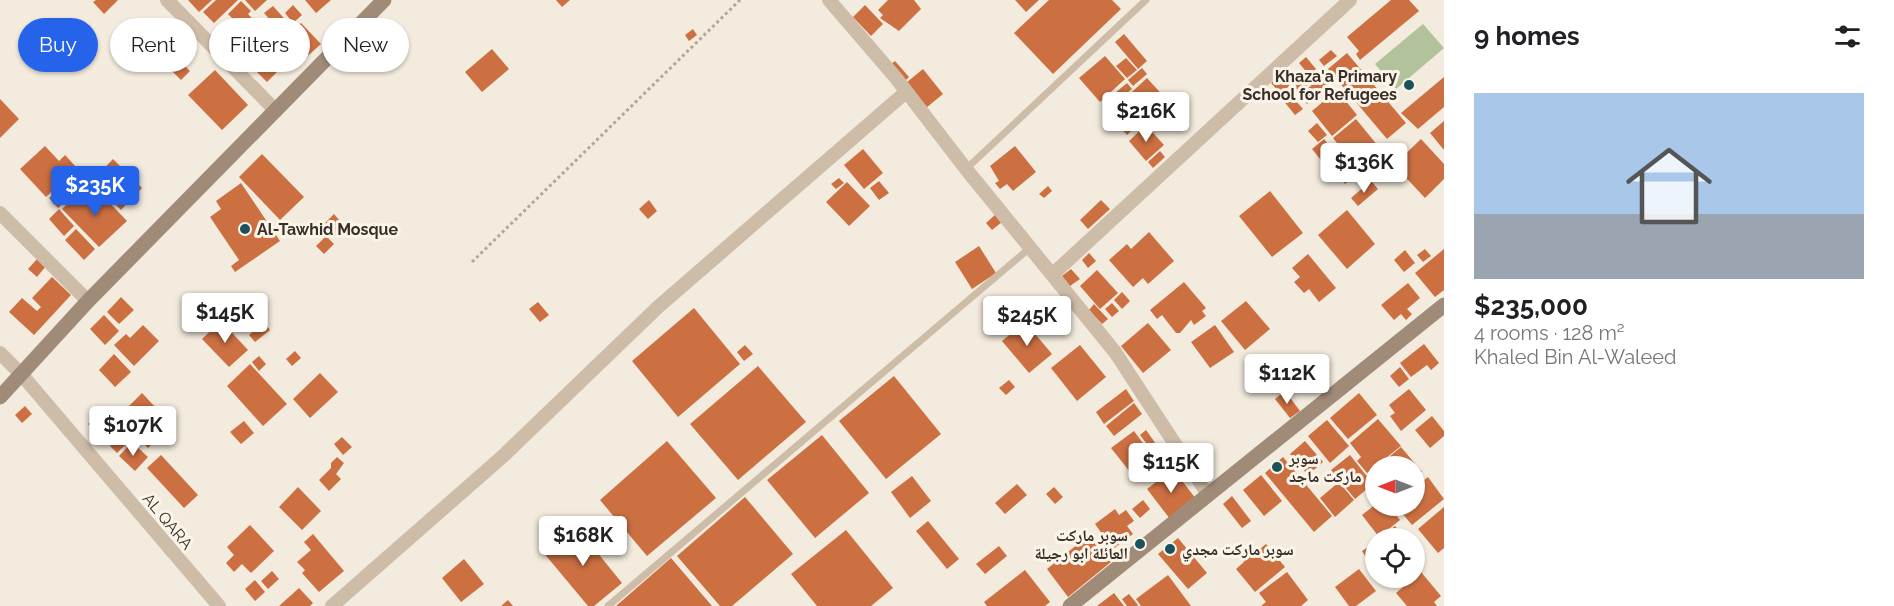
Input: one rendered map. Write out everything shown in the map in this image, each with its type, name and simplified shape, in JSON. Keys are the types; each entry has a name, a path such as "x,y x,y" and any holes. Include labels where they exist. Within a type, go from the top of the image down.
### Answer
{"main road":[{"path":"0,397 88,301 384,0"},
{"path":"1070,606 1207,493 1305,419 1444,305"}],"street":[{"path":"167,0 276,111"},
{"path":"829,0 906,92 1114,352 1207,493"},
{"path":"1053,274 1350,0"},
{"path":"333,606 502,457 658,307 906,92"},
{"path":"0,213 88,301"},
{"name":"AL QARA","path":"0,353 22,375 219,606"}],"lane":[{"path":"966,169 1146,0"},
{"path":"608,606 1031,248"}],"path":[{"path":"472,262 740,0"}],"green space":[{"path":"1423,24 1444,48 1396,89 1375,64"}],"building":[{"path":"118,0 104,14 93,2"},
{"path":"188,0 212,0 199,12"},
{"path":"216,0 238,0 219,18 209,18 203,12"},
{"path":"245,0 267,0 255,11"},
{"path":"305,0 331,0 316,13"},
{"path":"556,0 570,0 562,7"},
{"path":"888,0 914,0 921,9 899,31 880,18 883,15 878,10"},
{"path":"1015,0 1039,0 1026,12"},
{"path":"1049,0 1112,0 1121,9 1053,74 1014,33"},
{"path":"1391,0 1409,0 1419,11 1360,60 1356,54 1359,51 1347,37"},
{"path":"241,1 251,11 248,14 252,18 232,18 228,14"},
{"path":"293,5 302,15 299,18 289,18 285,13"},
{"path":"865,5 883,24 871,36 853,17"},
{"path":"273,6 284,18 269,18 264,13"},
{"path":"693,29 697,35 689,41 685,35"},
{"path":"310,32 321,44 310,54"},
{"path":"1124,34 1147,61 1138,69 1115,42"},
{"path":"492,49 509,69 482,92 465,72"},
{"path":"1331,50 1337,56 1324,66 1319,60"},
{"path":"1347,53 1406,123 1387,139 1328,69"},
{"path":"1105,56 1125,79 1100,102 1079,78"},
{"path":"1306,57 1316,69 1309,75 1299,63"},
{"path":"1126,58 1137,70 1127,78 1116,66"},
{"path":"895,61 909,77 905,81 890,65"},
{"path":"1142,68 1147,74 1133,86 1128,80"},
{"path":"1287,68 1297,78 1281,94 1271,83"},
{"path":"923,69 943,94 926,108 906,83"},
{"path":"173,72 189,72 181,80"},
{"path":"213,72 217,72 248,105 222,130 188,95"},
{"path":"257,72 277,72 267,82"},
{"path":"1321,77 1329,86 1307,104 1300,95"},
{"path":"1444,77 1444,107 1418,129 1401,113"},
{"path":"1147,78 1166,99 1127,135 1108,114"},
{"path":"1305,78 1309,84 1297,93 1293,88"},
{"path":"1127,83 1132,89 1120,99 1115,93"},
{"path":"1337,90 1357,115 1332,136 1312,111 1325,100 1321,95 1327,91 1330,95"},
{"path":"1289,93 1303,109 1295,115 1282,99"},
{"path":"0,99 19,119 0,138"},
{"path":"1356,119 1387,157 1359,179 1340,155 1344,152 1333,138"},
{"path":"1444,121 1444,150 1430,133"},
{"path":"1317,123 1327,135 1318,142 1308,131"},
{"path":"1146,125 1164,145 1146,161 1129,141"},
{"path":"1324,139 1342,161 1330,171 1312,149"},
{"path":"1421,139 1444,164 1444,179 1425,198 1394,165"},
{"path":"45,146 59,161 65,155 77,168 46,197 20,169"},
{"path":"1015,146 1036,172 1013,191 1007,184 1000,189 995,183 999,181 990,166"},
{"path":"863,149 883,173 864,189 844,165"},
{"path":"1160,151 1165,157 1153,168 1148,162"},
{"path":"262,154 304,197 280,220 239,177"},
{"path":"113,159 142,188 121,210 92,181"},
{"path":"1344,166 1353,177 1345,184 1336,172"},
{"path":"839,178 844,183 836,189 831,184"},
{"path":"68,181 77,191 58,208 49,198"},
{"path":"879,181 889,193 879,200 870,188"},
{"path":"1371,181 1378,189 1358,206 1351,198"},
{"path":"847,182 870,206 849,226 826,202"},
{"name":"Al-Tawhid Mosque","path":"241,183 280,241 235,272 231,266 239,260 210,217 221,209 216,201"},
{"path":"1048,186 1052,191 1044,198 1039,194"},
{"path":"83,189 95,202 102,195 127,221 99,247 62,209"},
{"path":"1270,191 1303,233 1272,257 1239,216"},
{"path":"649,200 657,211 648,219 639,209"},
{"path":"1101,200 1110,209 1088,229 1080,220"},
{"path":"59,209 74,226 64,236 49,219"},
{"path":"1347,210 1375,244 1347,269 1318,235"},
{"path":"334,214 346,228 337,237 324,224"},
{"path":"996,214 1002,222 992,230 986,223"},
{"path":"76,229 95,249 84,260 65,240"},
{"path":"1149,232 1174,261 1148,284 1143,278 1133,287 1109,260 1127,244 1131,249"},
{"path":"326,236 334,244 324,254 316,246"},
{"path":"979,246 996,273 972,289 955,262"},
{"path":"1425,249 1431,256 1423,262 1417,255"},
{"path":"1444,249 1444,290 1435,297 1415,273"},
{"path":"1405,250 1415,263 1404,272 1394,260"},
{"path":"1089,253 1096,261 1088,268 1082,260"},
{"path":"1308,254 1336,288 1319,302 1309,289 1304,293 1294,282 1300,277 1292,268"},
{"path":"38,258 46,266 37,277 28,269"},
{"path":"1071,269 1080,279 1070,286 1062,276"},
{"path":"1097,270 1118,293 1100,309 1080,286"},
{"path":"52,277 71,295 34,335 9,312 22,298 37,311 41,307 32,298"},
{"path":"1184,282 1206,308 1202,311 1206,316 1194,325 1191,320 1180,333 1176,333 1162,315 1157,319 1150,310"},
{"path":"1408,283 1420,298 1407,309 1412,314 1406,320 1401,314 1394,320 1381,305"},
{"path":"1122,292 1130,301 1122,309 1114,300"},
{"path":"121,297 134,310 119,324 107,312"},
{"path":"1246,301 1270,329 1245,350 1221,321"},
{"path":"538,302 549,315 540,322 529,309"},
{"path":"1112,303 1119,311 1112,317 1105,309"},
{"path":"1094,304 1108,319 1102,324 1089,310"},
{"path":"694,308 740,364 678,417 632,361"},
{"path":"104,315 119,331 105,345 90,329"},
{"path":"221,321 248,350 229,367 202,339"},
{"path":"264,322 270,330 255,342 249,335"},
{"path":"1025,322 1052,354 1029,373 1002,341"},
{"path":"1148,323 1171,350 1143,373 1121,346"},
{"path":"143,325 159,341 134,366 114,345 126,334 130,338"},
{"path":"1215,325 1234,352 1210,368 1191,342"},
{"path":"1424,344 1439,363 1431,370 1427,365 1411,377 1400,363"},
{"path":"745,345 753,354 744,361 737,352"},
{"path":"1080,345 1106,377 1077,401 1051,368"},
{"path":"295,351 301,358 292,366 286,359"},
{"path":"114,354 131,372 115,387 99,370"},
{"path":"259,356 266,364 259,371 252,362"},
{"path":"1262,358 1283,384 1272,393 1250,367"},
{"path":"250,364 287,404 263,426 227,386"},
{"path":"758,366 806,422 738,480 690,424"},
{"path":"1317,367 1323,376 1316,381 1310,372"},
{"path":"1400,367 1409,379 1399,387 1390,376"},
{"path":"320,373 338,392 310,418 293,399"},
{"path":"894,376 941,434 886,479 839,421"},
{"path":"1009,380 1015,387 1006,395 999,388"},
{"path":"1126,389 1134,401 1104,424 1096,412"},
{"path":"1409,389 1426,410 1401,431 1390,416 1395,413 1389,405"},
{"path":"1285,391 1300,411 1290,418 1275,399"},
{"path":"142,393 172,425 148,448 118,417"},
{"path":"1359,393 1377,415 1348,439 1330,418"},
{"path":"1134,403 1142,414 1114,436 1106,426"},
{"path":"25,406 32,414 22,423 15,415"},
{"path":"99,412 108,420 96,433 88,424"},
{"path":"1432,416 1444,431 1444,436 1430,448 1415,430"},
{"path":"1378,419 1401,446 1388,456 1365,456 1365,471 1357,461 1361,457 1350,443"},
{"path":"1327,420 1349,446 1330,463 1308,436"},
{"path":"244,421 254,433 241,444 230,432"},
{"path":"1146,430 1156,444 1150,448 1140,435"},
{"path":"1134,431 1153,457 1140,466 1143,470 1134,477 1111,448"},
{"path":"822,435 869,493 815,538 767,480"},
{"path":"119,436 126,444 117,453 110,446"},
{"path":"342,437 352,447 343,455 334,444"},
{"path":"667,441 716,498 647,556 600,500"},
{"path":"1305,441 1323,462 1308,475 1290,454"},
{"path":"132,442 148,457 135,471 119,456"},
{"path":"1401,447 1409,456 1390,456"},
{"path":"161,455 198,495 184,508 147,468"},
{"path":"1350,455 1365,474 1365,491 1355,499 1331,470"},
{"path":"337,457 344,463 336,474 341,479 329,491 319,480 331,468 331,463"},
{"path":"1283,457 1332,516 1314,532 1265,473"},
{"path":"1173,469 1196,499 1170,519 1147,489"},
{"path":"1261,475 1282,501 1264,516 1243,490"},
{"path":"912,476 931,501 910,518 891,492"},
{"path":"1428,477 1444,499 1425,514 1425,479"},
{"path":"1339,482 1354,500 1335,517 1320,498"},
{"path":"1017,484 1027,495 1005,514 995,503"},
{"path":"298,487 321,511 302,530 279,507"},
{"path":"1054,487 1063,497 1055,504 1046,494"},
{"path":"1232,496 1251,521 1242,528 1223,504"},
{"path":"745,497 793,554 732,606 720,606 677,556"},
{"path":"1143,500 1150,509 1140,518 1132,509"},
{"path":"1444,507 1444,548 1438,553 1425,537 1425,528 1419,528"},
{"path":"1115,509 1119,515 1126,510 1134,521 1127,526 1133,534 1113,549 1095,524"},
{"path":"1365,513 1365,516 1397,516 1400,520 1390,528 1372,528 1362,515"},
{"path":"1404,516 1423,516 1412,525"},
{"path":"928,521 959,559 947,569 916,531"},
{"path":"250,525 274,551 251,573 242,564 234,572 226,563 234,555 227,547"},
{"path":"575,525 622,583 594,606 588,606 543,552"},
{"path":"846,530 893,588 871,606 817,606 791,574"},
{"path":"313,534 344,571 319,592 302,573 305,570 297,562 311,550 304,542"},
{"path":"1089,535 1111,562 1068,597 1047,569"},
{"path":"1178,538 1207,573 1188,589 1158,554"},
{"path":"1266,544 1285,567 1255,592 1236,569 1244,562 1243,555 1246,551 1256,552"},
{"path":"999,546 1007,556 985,574 976,564"},
{"path":"671,558 712,606 616,606"},
{"path":"464,559 484,584 461,602 442,578"},
{"path":"1359,569 1365,577 1365,588 1374,588 1376,591 1356,606 1349,606 1335,587"},
{"path":"1025,570 1050,602 1045,606 987,606 984,602"},
{"path":"272,571 279,579 268,589 261,581"},
{"path":"1287,572 1308,600 1301,606 1261,606 1266,602 1259,593"},
{"path":"1168,575 1191,606 1141,606 1136,599"},
{"path":"1425,577 1441,596 1434,602 1437,606 1407,606 1396,593 1402,588 1425,588"},
{"path":"255,580 265,592 255,601 245,589"},
{"path":"299,588 313,603 310,606 279,606"},
{"path":"1114,593 1124,606 1097,606"},
{"path":"1129,594 1137,606 1127,606 1122,599"},
{"path":"508,600 513,606 501,606"}],"place":[{"name":"Khaza'a Primary School for Refugees","path":"1409,85"},
{"name":"Al-Tawhid Mosque","path":"245,229"},
{"name":"سوبر ماركت ماجد","path":"1277,467"},
{"name":"سوبر ماركت العائلة ابو رجيلة","path":"1140,544"},
{"name":"سوبر ماركت مجدي","path":"1170,549"}]}
